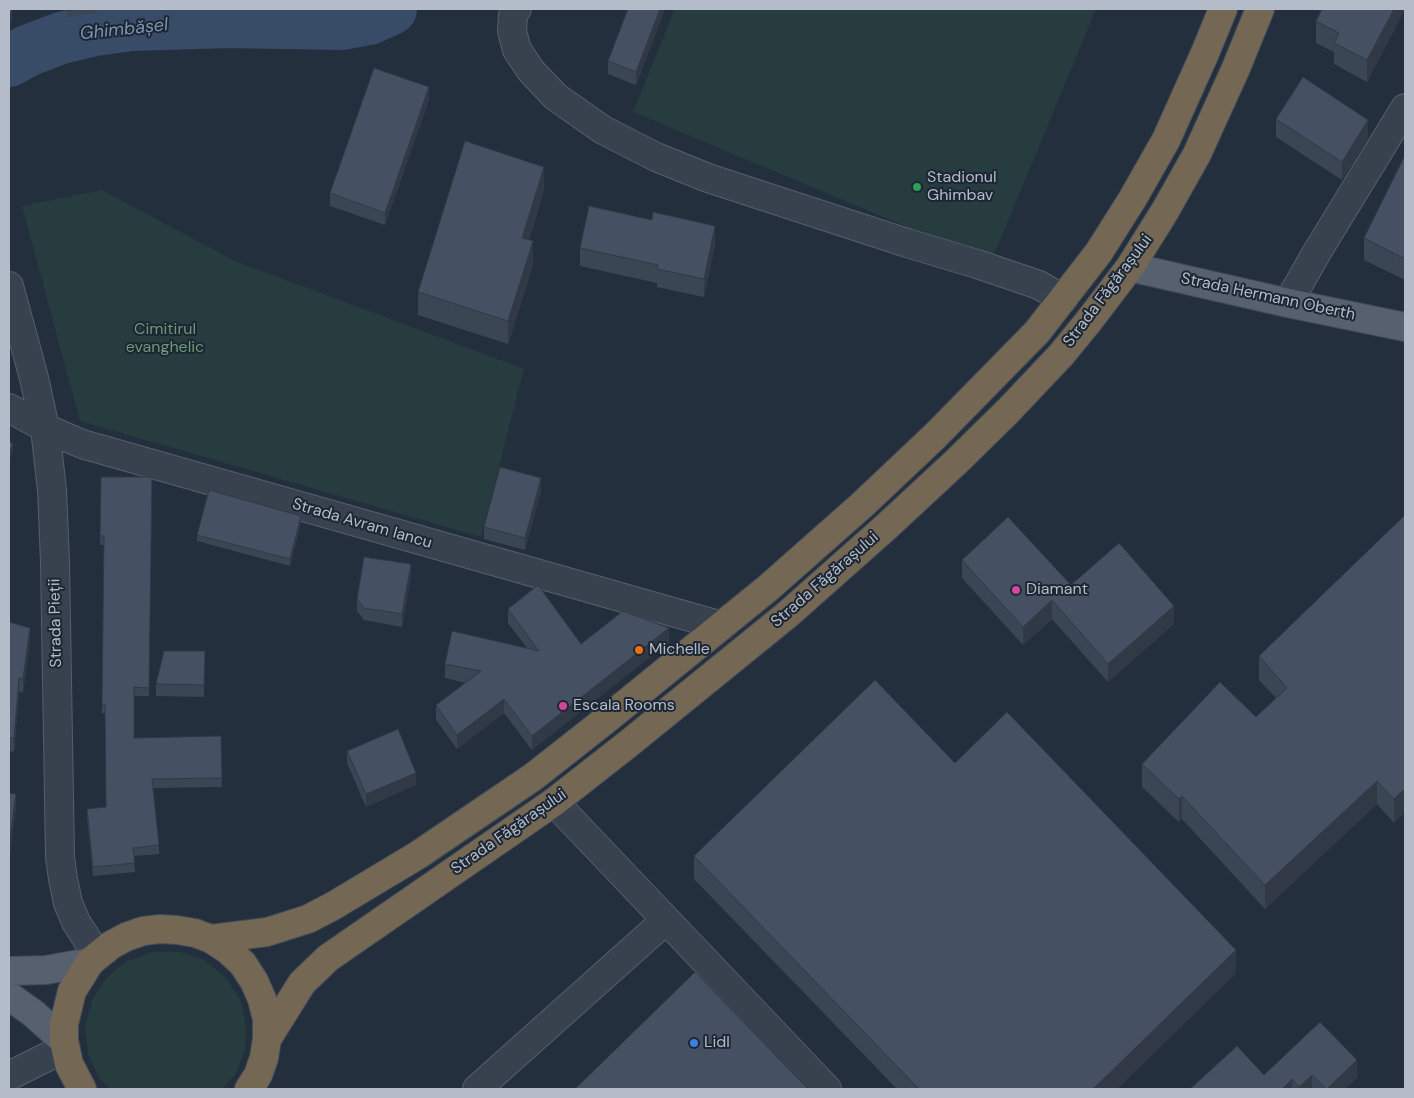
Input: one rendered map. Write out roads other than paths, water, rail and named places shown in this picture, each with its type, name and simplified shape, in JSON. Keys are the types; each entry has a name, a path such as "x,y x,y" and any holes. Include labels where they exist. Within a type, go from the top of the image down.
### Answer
{"highway":[{"name":"Strada Făgărașului","path":"211,939 267,932 308,919 418,855 533,777 722,626 815,547 935,436 1037,332 1099,252 1166,140 1223,9"},
{"name":"Strada Făgărașului","path":"267,1039 302,983 328,958 554,802 628,744 788,614 886,527 1008,411 1061,354 1130,267 1165,211 1197,154 1260,9"},
{"name":"Strada Făgărașului","path":"82,1089 69,1064 64,1044 64,1024 72,991 80,976 94,959 111,945 143,931 160,929 195,933 211,939 228,950 242,964 254,981 262,999 267,1019 267,1039 264,1058 258,1075 249,1089"}],"main road":[{"name":"Strada Hermann Oberth","path":"1130,267 1405,327"},
{"path":"9,971 46,970 94,959"},
{"path":"9,996 34,1014 64,1044"}],"street":[{"path":"516,9 513,15 512,32 517,50 532,72 556,97 604,130 656,157 708,178 1039,285 1063,299"},
{"path":"1288,303 1405,108"},
{"name":"Strada Pieții","path":"9,286 34,378 45,428 52,490 61,863 68,903 94,959"},
{"name":"Strada Avram Iancu","path":"9,408 45,428 82,444 722,626"},
{"path":"554,802 828,1089"},
{"path":"477,1089 666,920"},
{"path":"9,1076 64,1044"}],"waterway":[{"name":"Ghimbășel","path":"9,61 27,51 61,38 95,30 131,25 228,22 342,24 369,19 391,9"}],"place":[{"name":"Stadionul Ghimbav","path":"917,187"},
{"name":"Diamant","path":"1016,590"},
{"name":"Michelle","path":"639,650"},
{"name":"Escala Rooms","path":"563,706"},
{"name":"Lidl","path":"694,1043"}],"park label":[{"name":"Cimitirul evanghelic","path":"165,339"}]}
